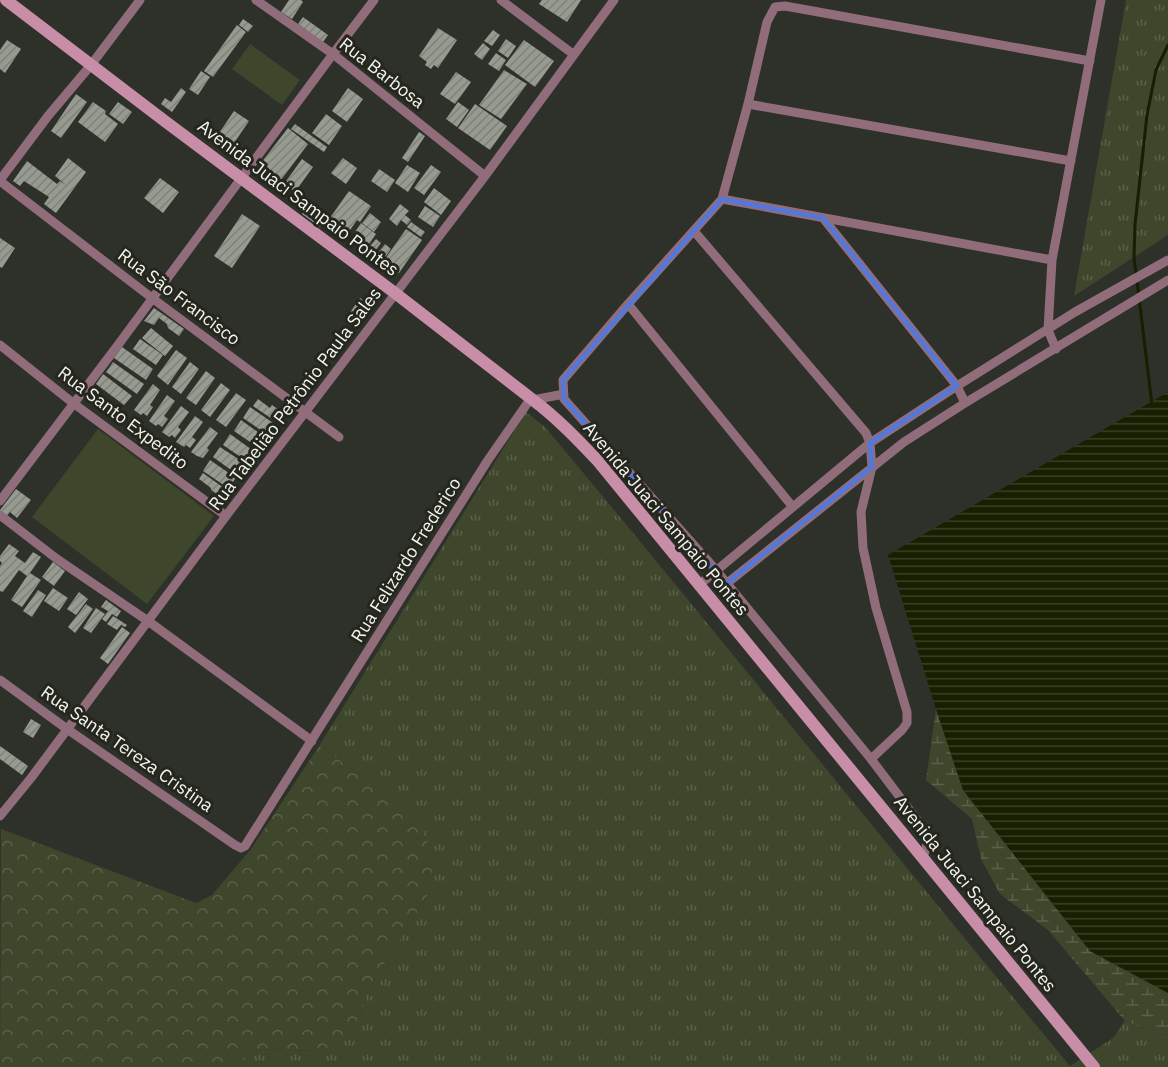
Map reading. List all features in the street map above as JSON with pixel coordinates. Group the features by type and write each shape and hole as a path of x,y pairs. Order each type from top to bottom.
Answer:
{"main road":[{"name":"Avenida Juaci Sampaio Pontes","path":"6,0 395,293 554,416 597,460 1094,1067"}],"street":[{"path":"0,181 48,116 91,66 140,0"},
{"name":"Rua Barbosa","path":"256,0 333,54 484,176"},
{"path":"0,501 374,0"},
{"path":"501,0 573,54"},
{"name":"Rua Tabelião Petrônio Paula Sales","path":"0,816 31,778 484,176 614,0"},
{"path":"1056,349 1048,330 1052,260 1101,0"},
{"path":"923,858 927,844 924,830 871,759 716,570 564,399 563,380 722,199 767,22 775,4 1089,61"},
{"path":"748,104 1071,161"},
{"name":"Rua São Francisco","path":"0,181 339,437"},
{"path":"722,199 1052,260"},
{"path":"823,218 957,386 965,403"},
{"path":"694,231 866,433 870,443 872,467 861,512 863,548 876,608 907,712 907,723 902,730 871,759"},
{"path":"699,585 870,443 1075,312 1168,260"},
{"path":"726,584 904,442 1168,280"},
{"path":"628,304 792,506"},
{"name":"Rua Santo Expedito","path":"0,345 226,516"},
{"path":"532,399 564,394"},
{"name":"Rua Felizardo Frederico","path":"235,845 241,848 248,842 488,460 532,399"},
{"path":"0,515 57,559 148,621 312,741"},
{"name":"Rua Santa Tereza Cristina","path":"0,680 235,845"}],"highlighted area":[{"path":"722,199 823,218 957,386 870,443 872,467 726,584 564,399 563,380"}],"green space":[{"path":"1126,0 1168,0 1168,235 1074,296"},
{"path":"250,44 300,80 282,105 232,69"},
{"path":"526,412 546,428 1070,1066 1113,1038 1125,1021 1160,1035 1168,1034 1168,1067 237,1067 249,1054 260,1049 314,1051 359,1018 369,989 432,888 372,783 319,746"},
{"path":"98,429 214,516 147,604 32,517"},
{"path":"936,709 963,790 1090,951 1168,993 1168,1034 1160,1035 1125,1021 1048,930 1000,894 981,859 972,819 926,780"},
{"path":"319,746 372,783 420,827 433,854 432,888 369,989 359,1018 334,1046 314,1051 260,1049 249,1054 237,1067 0,1067 1,829 196,903 212,895 251,849"}],"shaded area":[{"path":"1168,392 1168,993 1090,951 963,790 888,555"}],"building":[{"path":"289,0 303,2 292,19 281,12"},
{"path":"542,0 581,0 567,22 539,4"},
{"path":"303,17 328,35 323,42 298,24"},
{"path":"243,19 253,26 248,32 239,25"},
{"path":"237,25 246,32 213,77 204,71"},
{"path":"438,28 457,40 438,68 434,65 431,69 425,65 427,62 419,56"},
{"path":"493,30 500,35 492,46 484,41"},
{"path":"506,39 516,46 508,58 498,51"},
{"path":"7,40 21,49 5,73 0,69 0,50"},
{"path":"524,40 554,61 535,87 505,65"},
{"path":"483,43 490,49 482,60 474,54"},
{"path":"496,53 506,60 499,71 488,64"},
{"path":"504,70 527,84 501,119 479,105"},
{"path":"201,71 210,77 198,95 189,89"},
{"path":"456,72 471,82 455,104 440,94"},
{"path":"181,88 186,92 172,112 161,104 165,98 171,102"},
{"path":"348,88 363,99 347,122 332,111"},
{"path":"76,94 87,102 61,138 51,131"},
{"path":"93,102 106,111 105,114 118,124 105,142 78,122"},
{"path":"118,102 132,112 123,124 109,114"},
{"path":"458,102 469,110 457,127 446,119"},
{"path":"475,104 507,126 490,150 458,128"},
{"path":"234,111 249,121 232,146 217,136"},
{"path":"326,114 342,126 329,145 312,133"},
{"path":"295,124 327,147 324,152 291,129"},
{"path":"288,128 308,144 275,188 254,172"},
{"path":"419,132 425,136 408,162 402,158"},
{"path":"68,158 86,172 56,213 44,204 49,197 24,181 20,186 13,181 27,161 57,184 60,181 66,185 55,176"},
{"path":"343,158 357,168 346,184 331,173"},
{"path":"302,159 313,167 295,192 284,184"},
{"path":"407,165 420,173 408,192 395,183"},
{"path":"431,165 441,172 424,195 414,188"},
{"path":"379,169 395,180 387,192 371,181"},
{"path":"160,178 179,192 163,213 144,198"},
{"path":"434,188 451,201 441,215 424,202"},
{"path":"349,191 371,206 346,236 327,222"},
{"path":"310,203 320,211 317,216 324,221 320,227 302,214"},
{"path":"400,204 409,211 405,215 411,220 407,225 401,220 397,226 389,219"},
{"path":"425,206 440,216 433,227 418,217"},
{"path":"370,213 381,222 374,232 362,223"},
{"path":"242,214 260,226 232,268 214,256"},
{"path":"411,222 425,232 421,237 407,227"},
{"path":"361,223 376,234 366,249 358,243 356,246 349,241"},
{"path":"406,229 422,240 399,273 383,262"},
{"path":"0,238 15,248 2,268 0,267"},
{"path":"376,239 381,243 372,255 366,251"},
{"path":"385,244 391,249 381,263 374,258"},
{"path":"360,298 370,306 359,321 349,314"},
{"path":"154,308 184,329 179,336 159,318 154,325 144,321"},
{"path":"151,328 173,346 165,356 142,338"},
{"path":"140,339 163,355 156,365 133,349"},
{"path":"122,347 153,369 146,380 114,358"},
{"path":"176,350 187,358 168,385 157,376"},
{"path":"113,362 144,384 137,394 106,372"},
{"path":"190,362 199,369 181,394 172,387"},
{"path":"206,371 215,378 196,405 186,398"},
{"path":"103,374 132,396 124,405 96,384"},
{"path":"221,383 230,390 210,417 201,410"},
{"path":"153,384 160,390 150,405 153,407 147,416 143,413 141,415 134,410"},
{"path":"92,388 122,410 117,416 88,395"},
{"path":"236,393 246,400 226,427 216,420"},
{"path":"167,395 175,401 164,416 168,419 162,427 158,424 156,426 149,421"},
{"path":"258,399 270,408 272,405 285,414 278,423 253,406"},
{"path":"181,406 189,412 178,427 181,430 175,438 172,435 169,437 162,432"},
{"path":"250,407 276,425 268,435 243,418"},
{"path":"195,416 203,422 192,437 196,440 190,448 186,445 184,447 176,442"},
{"path":"241,420 266,438 259,448 234,431"},
{"path":"210,427 218,433 203,458 197,456 191,452"},
{"path":"230,434 255,452 248,462 223,445"},
{"path":"220,447 246,464 238,475 213,457"},
{"path":"210,460 236,478 228,488 203,471"},
{"path":"203,473 228,491 223,498 199,479"},
{"path":"16,489 31,500 17,518 10,512 6,517 0,510"},
{"path":"9,544 19,551 15,556 25,563 33,552 41,557 30,573 41,580 22,607 11,600 27,576 19,570 3,592 0,591 2,563 0,556"},
{"path":"53,562 65,571 54,586 42,577"},
{"path":"53,588 68,598 59,611 44,601"},
{"path":"38,590 46,595 32,617 23,611"},
{"path":"79,592 88,599 76,615 67,609"},
{"path":"106,600 121,611 117,617 112,614 106,622 102,619 108,611 101,607"},
{"path":"86,604 93,609 75,633 68,627"},
{"path":"96,608 105,614 91,633 83,628"},
{"path":"113,616 127,625 125,627 121,625 117,630 107,624"},
{"path":"122,627 130,633 108,664 100,658"},
{"path":"31,719 41,725 33,738 23,732"},
{"path":"0,746 28,766 22,775 0,759"}],"waterway":[{"path":"1136,274 1135,224 1147,115 1156,70 1168,45"},
{"path":"1137,281 1152,405"}]}
